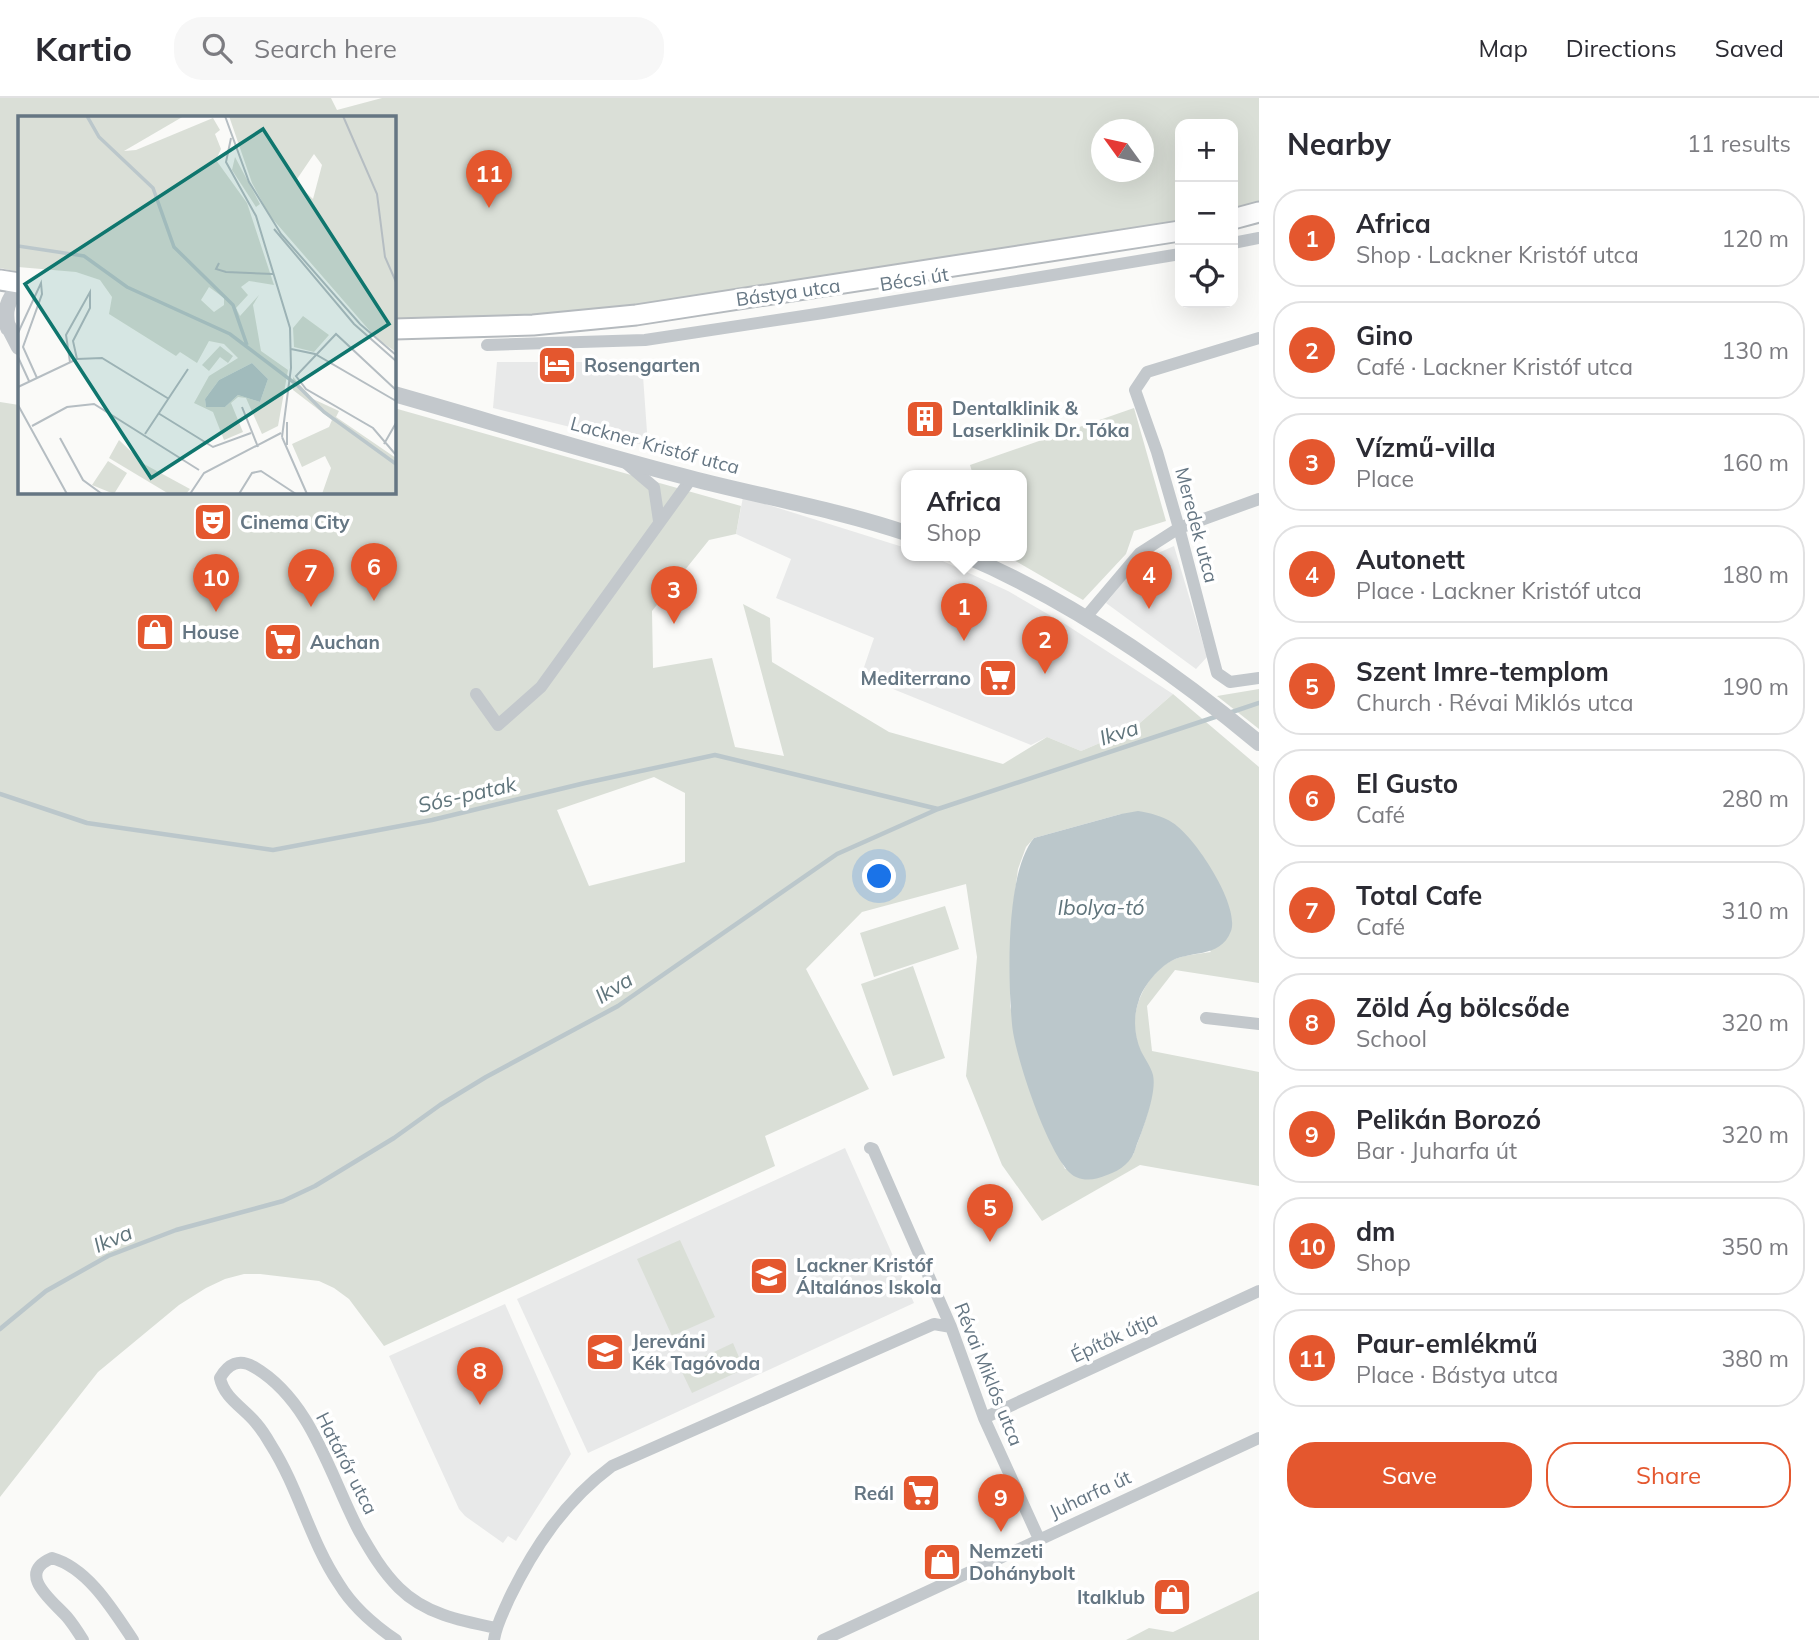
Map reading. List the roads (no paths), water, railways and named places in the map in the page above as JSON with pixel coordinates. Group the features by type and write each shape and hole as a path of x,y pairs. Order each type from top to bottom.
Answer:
{"main road":[{"path":"1238,218 1259,212"},
{"name":"Bástya utca","path":"396,329 533,325 636,315 1175,232"},
{"path":"0,280 18,286"}],"street":[{"path":"1238,242 1259,238"},
{"name":"Bécsi út","path":"486,345 645,340 1175,255"},
{"path":"8,328 6,309 18,287"},
{"path":"0,309 18,345"},
{"name":"Meredek utca","path":"1259,338 1147,372 1135,390 1179,528 1217,673 1230,682 1259,678"},
{"name":"Lackner Kristóf utca","path":"396,395 691,478 836,512 901,532"},
{"path":"618,458 654,487 659,521"},
{"path":"475,694 498,725 541,687 691,478"},
{"path":"1085,618 1140,553 1179,528 1259,499"},
{"path":"976,561 1085,618 1174,676 1254,739"},
{"path":"1206,1018 1259,1024"},
{"name":"Révai Miklós utca","path":"870,1148 873,1149 951,1327 984,1418 1039,1539"},
{"name":"Építők útja","path":"984,1418 1259,1291"},
{"path":"495,1634 521,1575 540,1543 580,1491 612,1466 934,1324 951,1327"},
{"name":"Határőr utca","path":"396,1640 364,1614 339,1585 272,1446 256,1422 222,1389 220,1378 226,1368 246,1362 265,1373 303,1417 378,1564 400,1590 425,1607 495,1634"},
{"name":"Juharfa út","path":"823,1640 1259,1438"},
{"path":"83,1640 67,1618 39,1589 38,1570 43,1562 52,1558 63,1561 99,1592 132,1640"}],"water":[{"name":"Ibolya-tó","path":"1138,811 1169,821 1193,842 1214,872 1229,905 1231,931 1226,940 1212,950 1168,963 1155,974 1141,995 1135,1026 1141,1051 1151,1069 1154,1083 1146,1121 1132,1157 1125,1165 1103,1176 1084,1179 1076,1177 1066,1168 1056,1153 1035,1107 1019,1059 1012,1024 1010,981 1013,900 1025,854 1034,838"}],"waterway":[{"name":"Ikva","path":"1229,713 1259,703"},
{"name":"Ikva","path":"0,1329 46,1291 108,1256 176,1230 283,1201 315,1186 486,1077 618,1006 837,854 938,809 1218,716"},
{"name":"Sós-patak","path":"0,794 87,823 273,850 432,820 715,755 938,809"}],"place":[{"name":"Paur-emlékmű","path":"489,208"},
{"name":"Rosengarten","path":"557,365"},
{"name":"Dentalklinik & Laserklinik Dr. Tóka","path":"925,419"},
{"name":"Cinema City","path":"213,522"},
{"name":"El Gusto","path":"374,601"},
{"name":"Total Cafe","path":"311,607"},
{"name":"Autonett","path":"1149,609"},
{"name":"dm","path":"216,612"},
{"name":"Vízmű-villa","path":"674,624"},
{"name":"House","path":"155,632"},
{"name":"Africa","path":"964,641"},
{"name":"Auchan","path":"283,642"},
{"name":"Gino","path":"1045,674"},
{"name":"Mediterrano","path":"998,678"},
{"name":"Szent Imre-templom","path":"990,1242"},
{"name":"Lackner Kristóf Általános Iskola","path":"769,1276"},
{"name":"Jereváni Kék Tagóvoda","path":"605,1352"},
{"name":"Zöld Ág bölcsőde","path":"480,1405"},
{"name":"Reál","path":"921,1493"},
{"name":"Pelikán Borozó","path":"1001,1532"},
{"name":"Nemzeti Dohánybolt","path":"942,1562"},
{"name":"Italklub","path":"1172,1597"}]}
